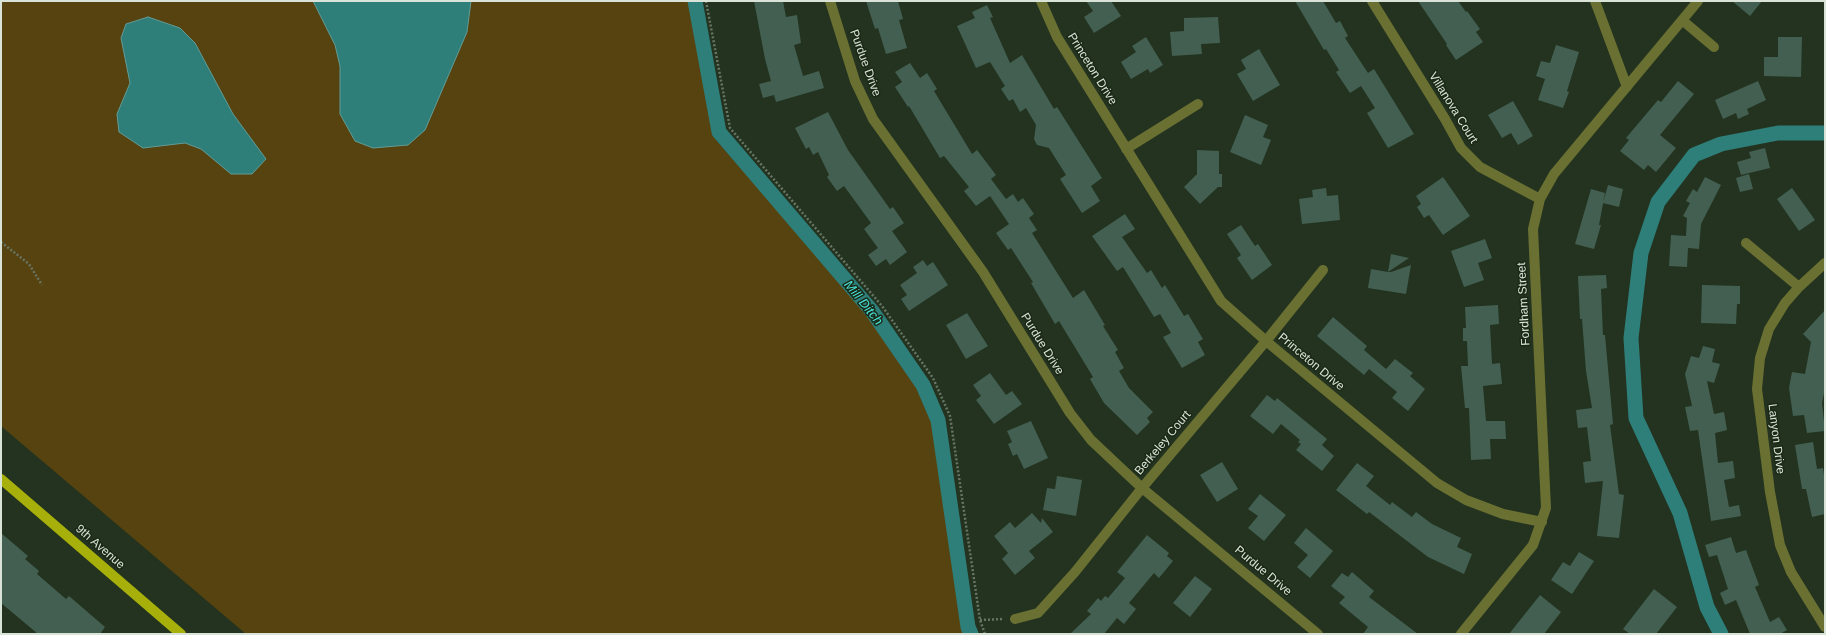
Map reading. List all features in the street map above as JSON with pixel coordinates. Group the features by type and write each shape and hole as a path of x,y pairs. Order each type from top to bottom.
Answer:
{"main road":[{"name":"9th Avenue","path":"1,479 181,634"}],"street":[{"name":"Purdue Drive","path":"830,1 855,81 874,120 983,272 1070,412 1091,440 1142,488 1318,634"},
{"name":"Princeton Drive","path":"1040,1 1057,38 1221,301 1266,341 1437,483 1466,500 1503,514 1542,522"},
{"name":"Villanova Court","path":"1372,1 1445,119 1461,148 1480,167 1540,200"},
{"path":"1595,1 1627,87"},
{"name":"Fordham Street","path":"1461,634 1533,545 1546,508 1533,229 1540,200 1554,174 1698,1"},
{"path":"1682,20 1714,47"},
{"path":"1126,149 1198,104"},
{"path":"1746,243 1799,287"},
{"name":"Lanyon Drive","path":"1825,263 1799,287 1785,303 1769,329 1760,358 1757,389 1770,492 1780,545 1791,572 1825,627"},
{"name":"Berkeley Court","path":"1015,619 1038,613 1074,572 1142,488 1266,341 1322,270"}],"path":[{"path":"706,1 730,128 882,306 933,378 950,416 980,620 985,634"},
{"path":"1,242 29,264 42,285"},
{"path":"980,620 1015,619"}],"shaded area":[{"path":"1,1 691,1 716,140 872,316 919,387 932,416 964,634 246,634 1,426"}],"water":[{"path":"313,1 471,1 467,32 425,130 408,145 373,148 355,141 340,114 340,66 335,45"},
{"path":"148,17 180,28 195,43 233,114 266,159 252,174 231,174 201,149 185,143 143,148 119,132 117,114 130,83 121,38 126,24"}],"building":[{"path":"754,1 783,1 786,17 797,15 801,43 794,45 803,76 819,71 824,88 776,102 774,95 763,98 759,84 771,81 765,59"},
{"path":"866,1 898,1 903,19 899,20 907,48 886,54 878,28 875,29"},
{"path":"1086,1 1111,1 1121,16 1094,33 1084,17 1093,11"},
{"path":"1295,1 1323,1 1336,23 1340,21 1348,36 1345,38 1368,73 1374,69 1414,134 1388,148 1367,113 1375,108 1361,86 1350,93 1336,72 1339,70 1326,49 1324,50"},
{"path":"1418,1 1458,1 1480,29 1476,32 1483,42 1456,60"},
{"path":"1732,1 1762,1 1750,16"},
{"path":"987,5 993,17 990,18 1010,63 1022,55 1054,109 1057,107 1102,178 1091,186 1100,201 1082,213 1060,179 1066,175 1049,148 1037,145 1034,139 1036,125 1026,108 1020,112 1013,99 1009,101 1001,89 1005,86 990,62 976,68 957,26 975,18 972,12"},
{"path":"1218,17 1220,43 1201,44 1202,54 1172,56 1170,32 1184,31 1184,18"},
{"path":"1146,37 1163,65 1150,73 1148,69 1131,79 1121,62 1136,52 1132,46"},
{"path":"1778,37 1802,37 1801,77 1764,76 1764,57 1778,57"},
{"path":"1556,45 1579,52 1567,91 1569,92 1563,108 1538,100 1545,79 1536,76 1541,61 1550,63"},
{"path":"1259,49 1280,85 1253,101 1237,74 1246,69 1241,60"},
{"path":"910,63 920,78 927,73 937,89 934,91 972,154 977,150 996,175 991,179 1006,199 1013,194 1018,202 1023,198 1034,214 1029,218 1037,230 1032,233 1073,298 1084,290 1105,325 1103,326 1118,350 1115,352 1124,368 1119,371 1129,388 1153,412 1147,418 1150,422 1137,435 1104,403 1090,379 1093,377 1059,321 1055,324 1031,283 1033,282 1011,248 1008,250 996,233 1009,224 990,196 976,206 964,191 969,187 944,156 940,158 909,106 908,107 895,87 902,82 895,72"},
{"path":"1678,81 1694,94 1660,135 1676,148 1656,172 1648,165 1644,170 1620,151 1629,140 1626,138 1658,100 1661,102"},
{"path":"1758,81 1766,100 1747,109 1749,114 1738,119 1736,113 1723,119 1715,100"},
{"path":"1513,101 1533,136 1518,145 1511,133 1502,138 1488,115"},
{"path":"828,112 848,150 890,209 893,207 904,223 892,231 907,252 890,265 886,259 876,266 868,255 878,248 864,229 871,223 844,186 837,191 827,177 829,175 818,152 813,155 809,147 806,149 795,128"},
{"path":"1245,115 1268,125 1263,137 1271,140 1261,165 1230,152"},
{"path":"1765,148 1770,168 1741,175 1737,162 1751,158 1749,152"},
{"path":"1197,150 1219,151 1219,174 1222,174 1222,187 1218,187 1200,204 1184,187 1197,174"},
{"path":"1749,174 1753,189 1740,192 1736,178"},
{"path":"1443,177 1470,216 1443,235 1429,215 1424,218 1417,207 1421,204 1416,196"},
{"path":"1705,177 1721,185 1701,224 1699,249 1688,248 1687,267 1669,266 1671,235 1686,236 1687,218 1683,216 1690,203 1686,201 1693,189 1697,192"},
{"path":"1608,185 1623,189 1619,207 1603,203"},
{"path":"1326,188 1327,196 1338,195 1340,220 1302,224 1299,199 1313,197 1312,190"},
{"path":"1792,188 1815,220 1799,231 1777,199"},
{"path":"1591,189 1605,193 1599,225 1601,225 1594,249 1575,244"},
{"path":"1125,214 1135,229 1122,237 1147,273 1151,270 1162,288 1165,285 1184,316 1188,314 1203,339 1198,342 1205,355 1182,368 1163,337 1171,333 1160,314 1154,317 1123,267 1117,271 1092,236"},
{"path":"1241,225 1255,246 1258,244 1272,265 1252,280 1237,258 1241,255 1227,234"},
{"path":"1485,239 1492,258 1478,263 1484,280 1464,287 1451,251"},
{"path":"1391,254 1409,258 1388,272"},
{"path":"923,260 927,266 933,262 948,285 909,311 901,299 907,295 900,285 917,273 913,267"},
{"path":"1411,265 1406,294 1368,288 1371,269 1388,272"},
{"path":"1606,275 1607,288 1601,289 1603,335 1605,335 1613,424 1610,425 1619,494 1624,495 1619,538 1597,536 1603,481 1585,483 1583,462 1591,461 1587,427 1578,428 1576,410 1592,408 1586,371 1582,319 1580,319 1578,276"},
{"path":"1702,285 1740,286 1740,304 1737,304 1736,324 1701,323"},
{"path":"1498,305 1499,324 1490,325 1492,364 1500,363 1502,384 1483,386 1486,421 1505,421 1506,439 1490,439 1491,459 1471,460 1469,408 1465,408 1461,366 1468,366 1467,341 1463,341 1463,328 1466,328 1465,307"},
{"path":"1825,310 1825,388 1822,403 1825,431 1807,433 1804,415 1793,416 1789,388 1792,372 1805,374 1811,342 1803,334"},
{"path":"967,313 988,346 966,359 946,325"},
{"path":"1333,317 1367,346 1364,350 1386,369 1395,359 1413,373 1410,376 1425,389 1408,411 1392,398 1397,392 1369,369 1364,375 1317,336"},
{"path":"1703,346 1715,349 1712,362 1720,364 1714,383 1707,381 1714,414 1724,412 1727,430 1715,433 1718,463 1733,461 1735,478 1724,480 1729,507 1739,505 1741,516 1711,521 1698,430 1690,431 1685,407 1692,406 1685,374 1691,356 1699,358"},
{"path":"990,373 1006,395 1012,391 1022,404 994,424 976,400 981,396 973,385"},
{"path":"1267,395 1275,401 1277,398 1327,439 1322,445 1334,456 1322,471 1296,450 1301,444 1298,442 1300,440 1281,424 1273,434 1250,416"},
{"path":"1031,421 1048,458 1024,469 1017,454 1013,456 1008,444 1012,442 1007,431"},
{"path":"1813,442 1817,469 1823,468 1825,482 1825,514 1812,517 1806,489 1802,489 1795,445"},
{"path":"1222,462 1238,489 1217,502 1200,475"},
{"path":"1357,463 1374,476 1366,486 1390,505 1392,502 1412,517 1416,512 1432,524 1461,538 1457,547 1472,554 1464,574 1428,557 1369,512 1367,514 1336,490"},
{"path":"1057,476 1082,480 1076,516 1043,510 1047,488 1055,489"},
{"path":"1260,494 1286,515 1264,541 1248,528 1258,516 1248,509"},
{"path":"1032,513 1041,523 1042,518 1053,532 1029,551 1035,558 1015,575 1002,559 1008,553 994,536 1010,522 1015,528"},
{"path":"1306,528 1333,551 1310,578 1297,567 1308,555 1294,543"},
{"path":"1,533 28,556 25,559 39,571 37,574 66,599 69,596 105,627 100,634 38,634 1,603"},
{"path":"1147,535 1169,553 1167,556 1173,561 1159,578 1154,573 1129,603 1136,609 1124,624 1117,618 1104,634 1070,634 1091,614 1087,611 1098,598 1101,601 1105,596 1108,598 1125,578 1117,572"},
{"path":"1731,537 1736,553 1746,550 1759,585 1755,587 1770,622 1779,617 1787,630 1780,634 1750,634 1736,600 1725,605 1720,593 1728,589 1717,555 1709,557 1705,545"},
{"path":"1579,552 1594,561 1572,594 1551,580 1563,562 1570,566"},
{"path":"1352,572 1374,591 1369,597 1418,634 1363,634 1368,627 1339,603 1345,597 1331,586 1342,573 1348,577"},
{"path":"1195,576 1212,589 1190,617 1173,603"},
{"path":"1654,589 1677,607 1656,634 1630,634 1623,629"},
{"path":"1540,595 1561,612 1544,634 1509,634"}],"waterway":[{"name":"Mill Ditch","path":"695,1 719,132 872,311 923,385 938,420 968,627 971,634"},
{"path":"1721,634 1707,607 1680,513 1636,418 1631,338 1641,253 1658,202 1694,155 1721,144 1778,133 1825,133"}]}
